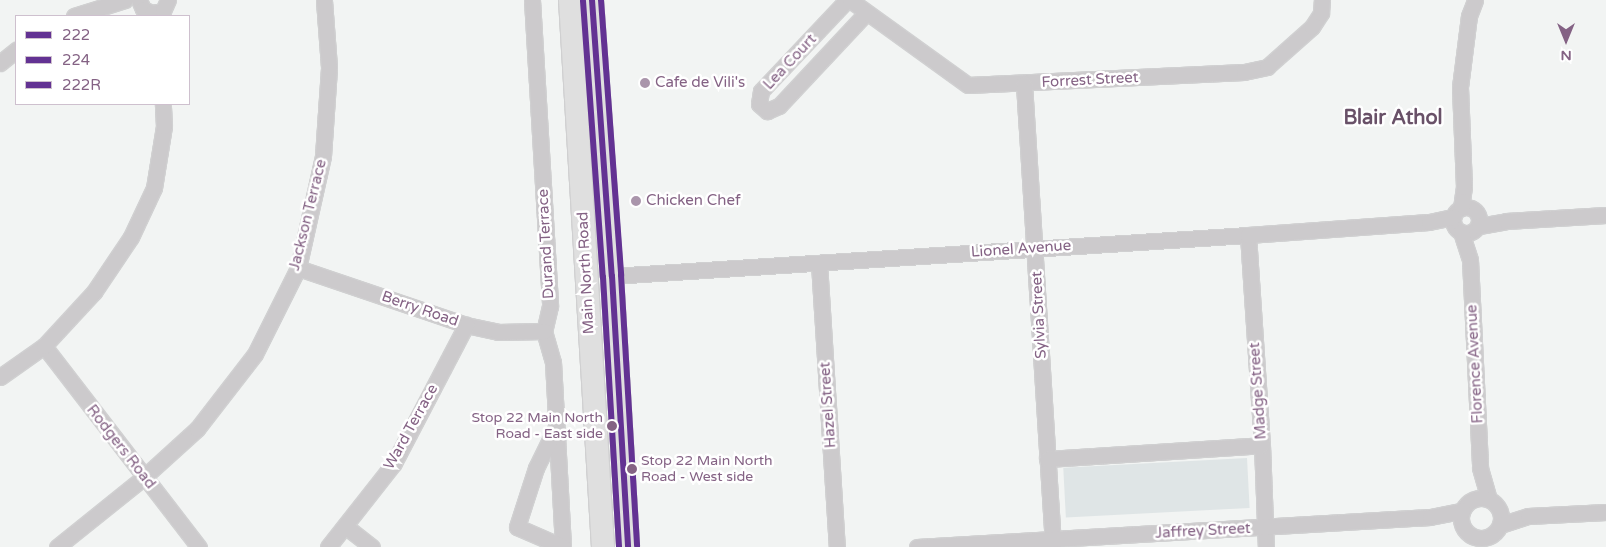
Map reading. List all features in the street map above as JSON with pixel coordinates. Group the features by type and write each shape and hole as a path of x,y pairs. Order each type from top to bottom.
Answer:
{"highway":[{"name":"Main North Road","path":"570,0 603,547"},
{"name":"Main North Road","path":"592,0 612,276 628,547"}],"street":[{"name":"Jackson Terrace","path":"57,547 144,477 197,430 256,354 298,268 323,156 329,67 324,0"},
{"name":"Durand Terrace","path":"532,0 550,306 544,331 553,362 563,547"},
{"name":"Lea Court","path":"849,0 761,91 759,104 767,111 779,106 866,13"},
{"name":"Forrest Street","path":"849,0 968,85 1024,84 1244,72 1267,67 1312,26 1321,13 1322,0"},
{"name":"Florence Avenue","path":"1473,499 1480,468 1460,87 1469,16 1475,0"},
{"path":"82,15 151,6"},
{"path":"0,62 15,51"},
{"name":"Sylvia Street","path":"1024,84 1036,248 1053,543"},
{"path":"0,377 44,346 94,292 131,237 154,188 164,126 163,105"},
{"name":"Lionel Avenue","path":"612,276 1429,222 1506,221 1606,215"},
{"name":"Madge Street","path":"1248,235 1262,445 1266,547"},
{"name":"Hazel Street","path":"819,263 837,547"},
{"name":"Berry Road","path":"298,268 466,324 498,332 544,331"},
{"name":"Ward Terrace","path":"328,547 394,463 466,324"},
{"name":"Rodgers Road","path":"44,346 200,547"},
{"path":"556,426 536,468 517,527 563,547"},
{"path":"1048,459 1262,445"},
{"name":"Florence Avenue","path":"1480,468 1494,504"},
{"path":"1528,516 1494,535 1483,538 1471,537 1461,520 1462,511 1473,499 1528,516 1606,512"},
{"path":"1494,504 1494,535"},
{"name":"Jaffrey Street","path":"917,547 1053,543 1430,517 1462,511"},
{"name":"Jaffrey Street","path":"1430,517 1471,537"},
{"path":"345,526 372,547"}],"shaded area":[{"path":"1247,458 1250,508 1066,518 1063,468"}],"transit line":[{"name":"222","path":"592,0 612,276 628,547"},
{"name":"222R","path":"601,0 621,275 637,546"},
{"name":"224","path":"583,1 603,277 619,547"}],"place":[{"name":"Cafe de Vili's","path":"645,83"},
{"name":"Chicken Chef","path":"636,201"},
{"name":"Stop 22 Main North Road - East side","path":"612,426"},
{"name":"Stop 22 Main North Road - West side","path":"632,469"}],"district":[{"name":"Blair Athol","path":"1393,118"}]}
